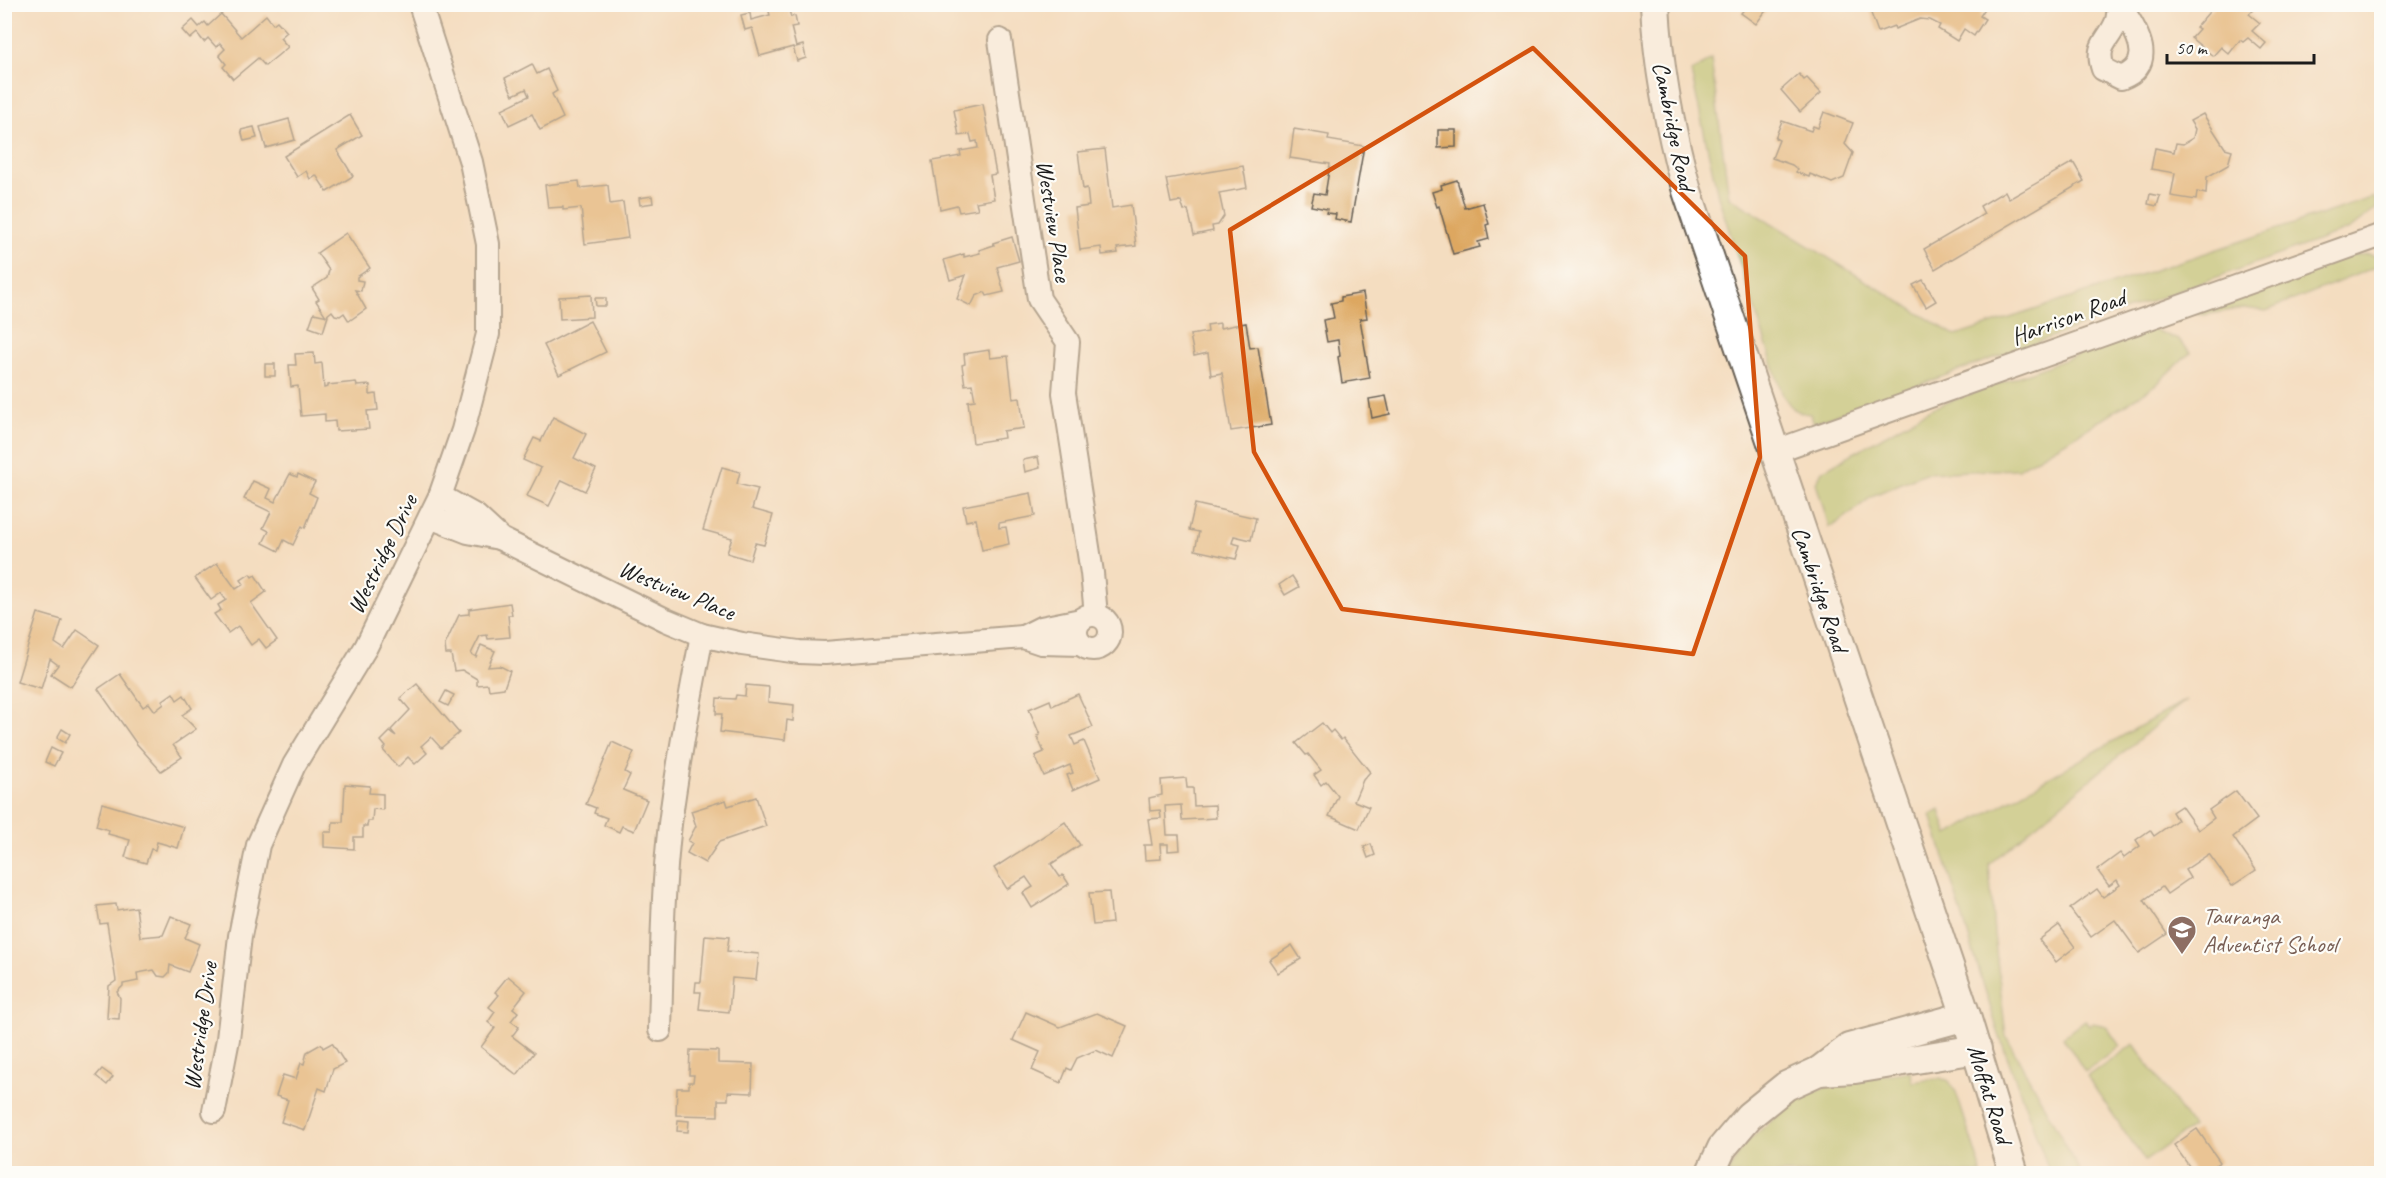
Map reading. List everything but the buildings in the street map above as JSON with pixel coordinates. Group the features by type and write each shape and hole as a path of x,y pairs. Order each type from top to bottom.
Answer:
{"main road":[{"name":"Cambridge Road","path":"1655,4 1660,69 1672,137 1687,192 1773,452 1966,1016"},
{"name":"Moffat Road","path":"1966,1016 2014,1173"},
{"path":"1710,1173 1722,1148 1749,1116 1786,1086 1819,1071 1849,1048 1966,1016"},
{"path":"1819,1071 1855,1069 1977,1049"}],"street":[{"name":"Westridge Drive","path":"214,1111 228,1039 240,936 258,845 294,765 366,647 440,496 463,430 488,334 488,244 471,162 420,4"},
{"name":"Westview Place","path":"440,496 476,516 501,538 633,605 702,635 742,644 799,652 825,653 1023,637 1041,628 1088,617 1092,573 1064,393 1068,342 1039,299 1000,40"},
{"name":"Harrison Road","path":"1773,452 2382,235"},
{"name":"Westview Place","path":"430,517 468,532 501,538"},
{"path":"1088,617 1106,620 1110,627 1108,642 1095,649 1081,644 1076,634 1077,626 1088,617"},
{"path":"660,1030 663,916 670,826 681,743 702,635"},
{"name":"Westview Place","path":"1023,637 1041,643 1081,644"}],"highlighted area":[{"path":"1533,48 1745,256 1760,457 1693,654 1342,609 1254,452 1230,230"}],"green space":[{"path":"1711,59 1729,197 1956,336 2374,197 2377,208 2350,229 1814,423 1810,414 1793,408 1782,393 1718,196 1691,72"},
{"path":"2369,254 2381,258 2381,267 2373,268 2266,311 2244,308 2204,315 2193,312 2345,256"},
{"path":"2151,328 2178,340 2191,352 2156,385 2080,433 2018,469 1925,473 1874,495 1829,527 1816,483 1822,471 1932,408"},
{"path":"2186,700 1989,864 1994,934 2006,1036 2081,1173 2050,1173 1998,1032 1931,815 1940,810 1948,835"},
{"path":"2085,1020 2089,1025 2093,1023 2106,1026 2120,1046 2085,1072 2063,1037"},
{"path":"2134,1044 2192,1127 2145,1161 2087,1077"},
{"path":"1911,1071 1912,1082 1941,1078 1949,1082 1956,1092 1982,1173 1728,1174 1743,1145 1800,1097 1842,1081"}],"place":[{"name":"Tauranga Adventist School","path":"2182,956"}]}
